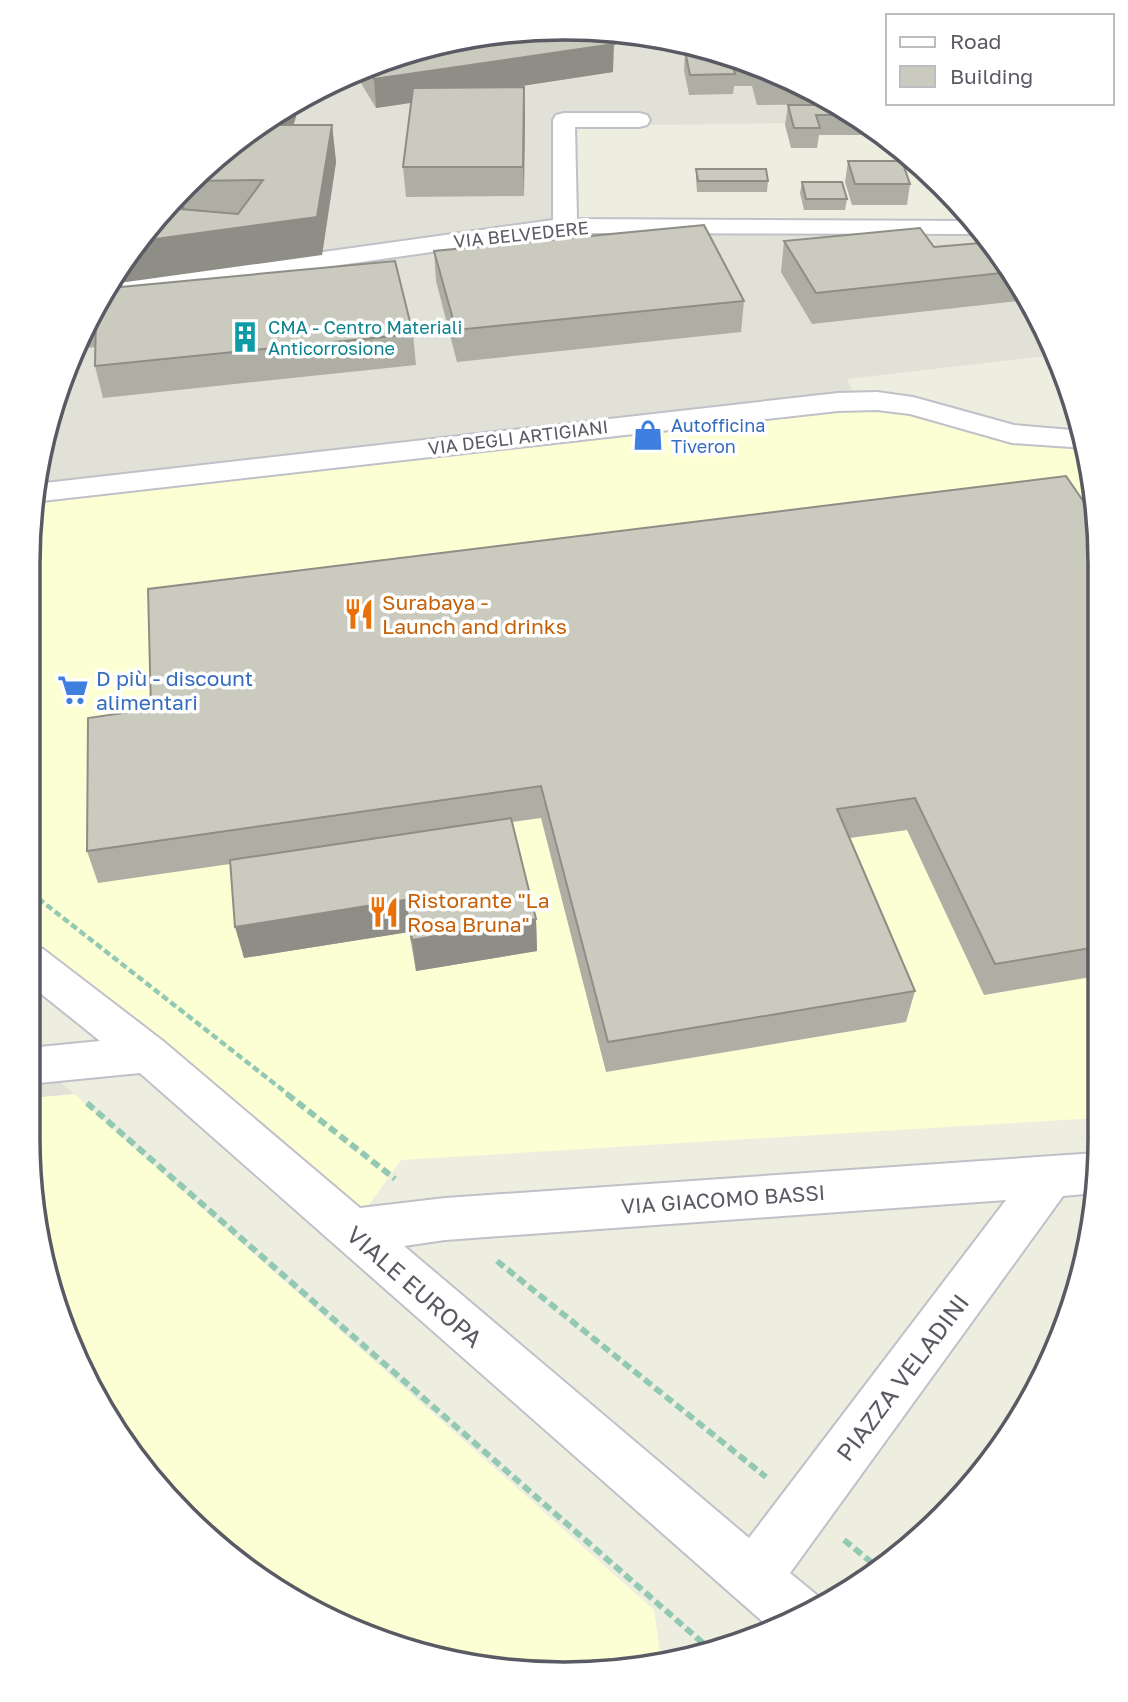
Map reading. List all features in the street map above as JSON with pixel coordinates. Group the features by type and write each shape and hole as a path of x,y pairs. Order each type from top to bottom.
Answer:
{"street":[{"path":"565,226 564,120 639,120"},
{"name":"VIA BELVEDERE","path":"119,288 565,226 966,228"},
{"name":"VIA DEGLI ARTIGIANI","path":"46,491 838,402 877,401 913,406 1012,434 1073,439"},
{"name":"VIALE EUROPA","path":"40,970 148,1054 791,1610"},
{"path":"40,1065 148,1054"},
{"name":"VIA GIACOMO BASSI","path":"351,1231 445,1219 1073,1174"},
{"name":"PIAZZA VELADINI","path":"753,1578 1073,1174"}],"path":[{"path":"40,1068 703,1643"}],"shaded area":[{"path":"537,41 598,41 632,45 700,58 796,94 845,122 577,126 579,224 964,226 1018,302 1045,356 847,379 856,399 789,404 46,488 58,428 94,332 129,273 170,219 245,148 302,110 364,80 428,58 458,51"},
{"path":"856,399 1011,430 1072,435 1083,496 1088,564 1088,1118 401,1160 355,1224 40,960 40,564 46,488 789,404"},
{"path":"40,1066 74,1094 40,1097"},
{"path":"74,1094 654,1610 660,1653 598,1661 530,1661 462,1652 428,1644 364,1622 302,1592 245,1554 219,1532 148,1457 110,1400 80,1338 58,1274 50,1240 41,1172 40,1097"}],"building":[{"path":"564,40 614,44 374,79 373,77 428,58 496,45"},
{"path":"686,55 734,69 735,74 690,75"},
{"path":"524,87 523,167 403,167 413,88"},
{"path":"788,105 817,105 834,115 816,115 820,128 794,128"},
{"path":"279,125 332,125 317,217 153,239 180,209 238,214 263,180 208,181 245,148"},
{"path":"848,161 898,161 904,165 910,184 855,184"},
{"path":"696,169 766,169 768,181 698,181"},
{"path":"802,182 842,182 847,199 806,199"},
{"path":"704,225 744,301 456,330 434,251"},
{"path":"920,228 934,247 978,243 999,273 816,293 784,241"},
{"path":"395,261 413,334 95,366 96,329 120,287"},
{"path":"1066,476 1084,502 1087,530 1088,948 995,964 915,798 837,809 915,991 608,1042 541,786 87,851 88,718 151,709 148,589"},
{"path":"511,818 536,919 412,940 405,900 235,927 230,860"}],"place":[{"name":"CMA - Centro Materiali Anticorrosione","path":"245,337"},
{"name":"Autofficina Tiveron","path":"648,435"},
{"name":"Surabaya - Launch and drinks","path":"359,614"},
{"name":"D più - discount alimentari","path":"73,690"},
{"name":"Ristorante \"La Rosa Bruna\"","path":"384,912"}]}
